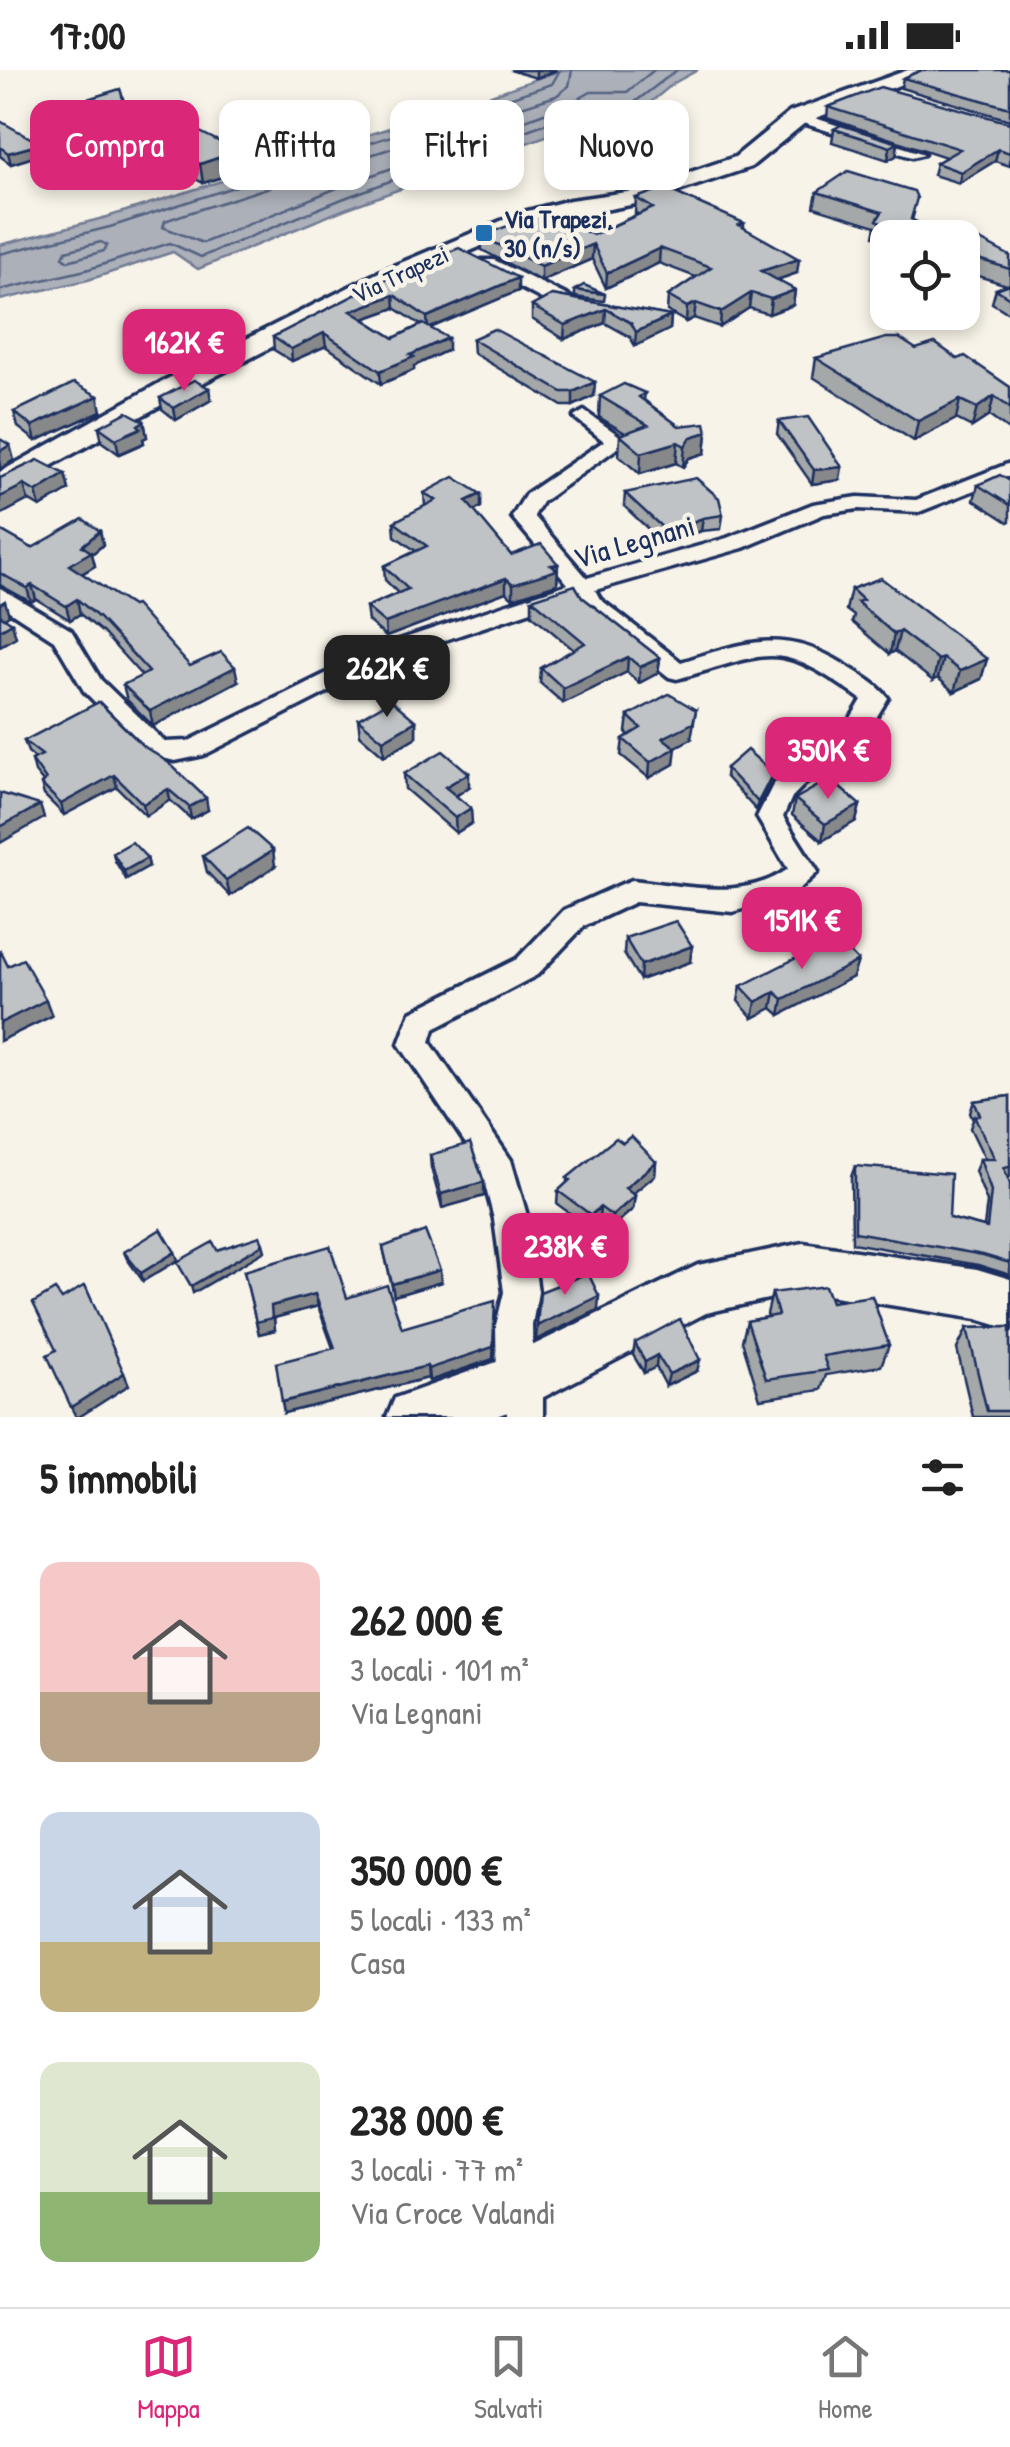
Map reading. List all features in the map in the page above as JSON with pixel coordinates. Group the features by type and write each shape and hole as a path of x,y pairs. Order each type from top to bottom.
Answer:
{"street":[{"name":"Via Trapezi","path":"0,485 175,386 388,277 528,218 668,189 744,162 798,117 928,70"},
{"path":"876,89 909,99"},
{"path":"798,117 917,154"},
{"path":"457,248 566,305 598,308"},
{"path":"522,1393 514,1325 521,1292 511,1218 496,1160 414,1044 422,1021 527,967 574,918 632,891 733,902 785,886 804,872 770,817 782,792 816,757 852,735 876,698 794,646 768,644 677,671 619,628 578,588 575,577 523,518 534,498 617,441 584,417"},
{"name":"Via Legnani","path":"0,595 62,635 92,685 156,748 167,753 195,749 392,650 578,588 734,544 820,508 858,503 918,506 1009,471"},
{"path":"414,1417 522,1393 698,1290 803,1267 977,1294 1010,1304"}],"water":[{"path":"561,70 698,70 653,100 544,100 544,137 524,144 524,100 477,100"},
{"path":"390,128 390,190 397,190 198,269 173,252 88,280 0,300 0,245 219,182 219,190 370,190 370,134"}],"building":[{"path":"922,70 1010,70 1010,108 903,78"},
{"path":"880,87 1010,123 1010,153 998,149 961,172 936,163 960,149 828,107"},
{"path":"120,89 123,100 84,100"},
{"path":"0,121 30,138 30,147 8,153 0,147"},
{"path":"841,125 898,143 890,147 834,129"},
{"path":"199,132 219,142 219,158 200,164"},
{"path":"848,171 914,191 917,198 913,220 877,220 882,212 817,192"},
{"path":"669,190 744,223 739,225 799,259 761,271 795,290 771,299 751,293 721,312 696,303 687,307 668,296 711,267 660,248 607,273 593,244 541,266 481,236 537,215 551,221 556,218 593,235 653,208 636,198"},
{"path":"980,240 1010,256 1010,269 980,260"},
{"path":"459,248 518,278 427,317 394,295 351,311 394,338 423,324 448,338 410,355 414,357 380,371 324,333 291,349 273,337 398,273"},
{"path":"1010,284 1010,298 996,289"},
{"path":"584,285 605,294 575,290"},
{"path":"552,295 671,316 636,332 631,323 606,309 565,325 532,306"},
{"path":"494,329 595,382 573,392 562,392 472,339"},
{"path":"886,338 899,338 916,349 935,343 958,359 965,356 1010,387 1010,408 994,396 977,408 960,400 918,421 816,358"},
{"path":"194,380 209,388 174,408 160,398"},
{"path":"74,383 98,396 32,426 14,412"},
{"path":"624,384 645,393 639,397 679,426 705,423 707,432 691,437 685,446 678,442 641,453 620,435 648,425 600,396"},
{"path":"127,412 144,421 138,425 141,428 116,439 99,427"},
{"path":"808,417 842,467 814,470 779,421"},
{"path":"38,460 65,474 36,492 24,485 0,497 0,478"},
{"path":"1000,475 1010,481 1010,505 978,485"},
{"path":"454,477 481,494 466,501 511,555 541,544 558,564 551,565 557,570 513,584 506,578 385,623 366,607 408,589 384,566 427,546 394,522 436,500 424,493"},
{"path":"696,478 719,498 723,515 666,531 625,493"},
{"path":"83,519 100,531 82,546 91,552 69,565 135,605 190,666 221,652 235,667 150,711 123,685 149,672 99,618 77,599 66,606 32,585 27,588 0,573 0,530 32,548"},
{"path":"881,578 987,659 960,671 943,658 938,660 900,631 894,634 857,602 863,600 851,589"},
{"path":"575,585 582,597 660,658 640,667 628,657 563,688 541,668 585,643 532,599"},
{"path":"0,615 12,623 0,630"},
{"path":"669,694 696,710 693,723 663,738 676,748 650,762 623,739 641,728 628,716"},
{"path":"391,700 416,721 383,740 358,719"},
{"path":"99,702 142,745 169,763 206,798 189,807 168,789 143,804 114,775 61,804 41,784 46,780 32,760 42,755 24,741"},
{"path":"747,750 773,773 758,802 726,768"},
{"path":"443,751 469,773 445,787 471,808 455,818 404,774"},
{"path":"830,779 860,805 825,824 795,799"},
{"path":"0,793 40,805 0,827"},
{"path":"248,828 273,850 226,880 203,856"},
{"path":"132,842 147,858 124,871 113,853"},
{"path":"676,921 692,946 641,965 625,938"},
{"path":"836,938 858,961 783,999 775,992 756,1002 741,986"},
{"path":"0,950 8,966 23,959 46,1000 0,1023"},
{"path":"1010,1096 1010,1167 1004,1168 1010,1184 1010,1263 855,1232 855,1166 951,1174 949,1218 987,1228 991,1191 980,1159 995,1159 974,1116 980,1115 974,1101"},
{"path":"631,1136 656,1162 625,1188 635,1196 612,1216 600,1207 591,1215 558,1191 570,1180 567,1178 616,1138 623,1143"},
{"path":"470,1143 484,1182 441,1194 430,1155"},
{"path":"161,1229 175,1252 141,1273 124,1252"},
{"path":"425,1231 440,1270 392,1284 383,1247"},
{"path":"260,1236 263,1244 191,1286 177,1262 213,1242 217,1250"},
{"path":"330,1246 347,1298 387,1285 402,1328 495,1301 493,1347 428,1369 427,1366 282,1402 276,1363 335,1348 315,1294 271,1306 272,1318 256,1322 244,1271"},
{"path":"588,1273 599,1296 537,1326 540,1292"},
{"path":"85,1285 124,1373 71,1407 47,1355 56,1350 33,1303 55,1290 62,1299"},
{"path":"825,1286 831,1302 872,1296 889,1345 823,1356 828,1370 766,1379 747,1321 778,1315 772,1293"},
{"path":"680,1319 700,1360 669,1374 657,1355 645,1362 635,1343"},
{"path":"1010,1327 1010,1411 987,1411 967,1328"}],"place":[{"name":"Via Trapezi, 30 (n/s)","path":"484,233"}]}
